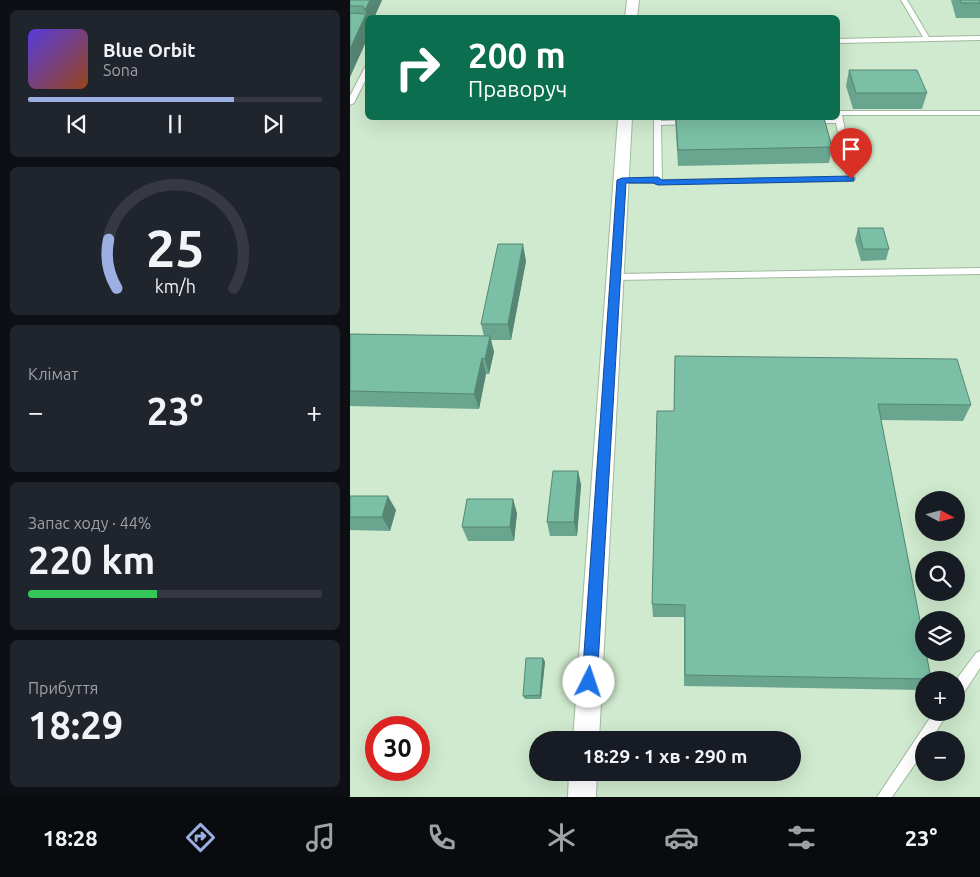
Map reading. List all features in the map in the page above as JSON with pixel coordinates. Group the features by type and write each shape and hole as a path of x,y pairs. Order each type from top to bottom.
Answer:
{"street":[{"path":"631,15 633,0"},
{"path":"587,731 625,120"},
{"path":"582,797 583,781"}],"lane":[{"path":"904,0 926,38"},
{"path":"840,41 980,38"},
{"path":"350,103 365,73"},
{"path":"840,116 980,113"},
{"path":"658,180 656,120 695,122"},
{"path":"800,121 808,120"},
{"path":"622,180 658,180 658,182 851,179 839,120"},
{"path":"616,277 980,271"},
{"path":"965,679 980,657"},
{"path":"884,797 936,721"}],"building":[{"path":"350,0 370,0 365,10 363,6 350,6"},
{"path":"960,0 980,0 980,3 961,3"},
{"path":"350,13 366,14 365,15 350,49"},
{"path":"849,70 917,70 927,93 856,93"},
{"path":"676,120 825,120 832,147 678,150"},
{"path":"858,228 883,228 889,249 863,249"},
{"path":"498,244 523,244 508,324 481,324"},
{"path":"350,334 490,336 485,359 482,358 474,394 350,391"},
{"path":"675,356 957,359 971,405 878,404 918,611 915,611 915,661 928,661 930,671 915,671 915,679 685,675 685,605 652,604 657,411 674,411"},
{"path":"553,471 578,471 574,522 547,522"},
{"path":"350,496 388,496 382,517 350,517"},
{"path":"467,499 513,499 510,527 462,527"},
{"path":"526,658 543,658 540,695 523,696"}],"route":[{"path":"589,682 622,180 658,180 658,182 851,179"}]}
